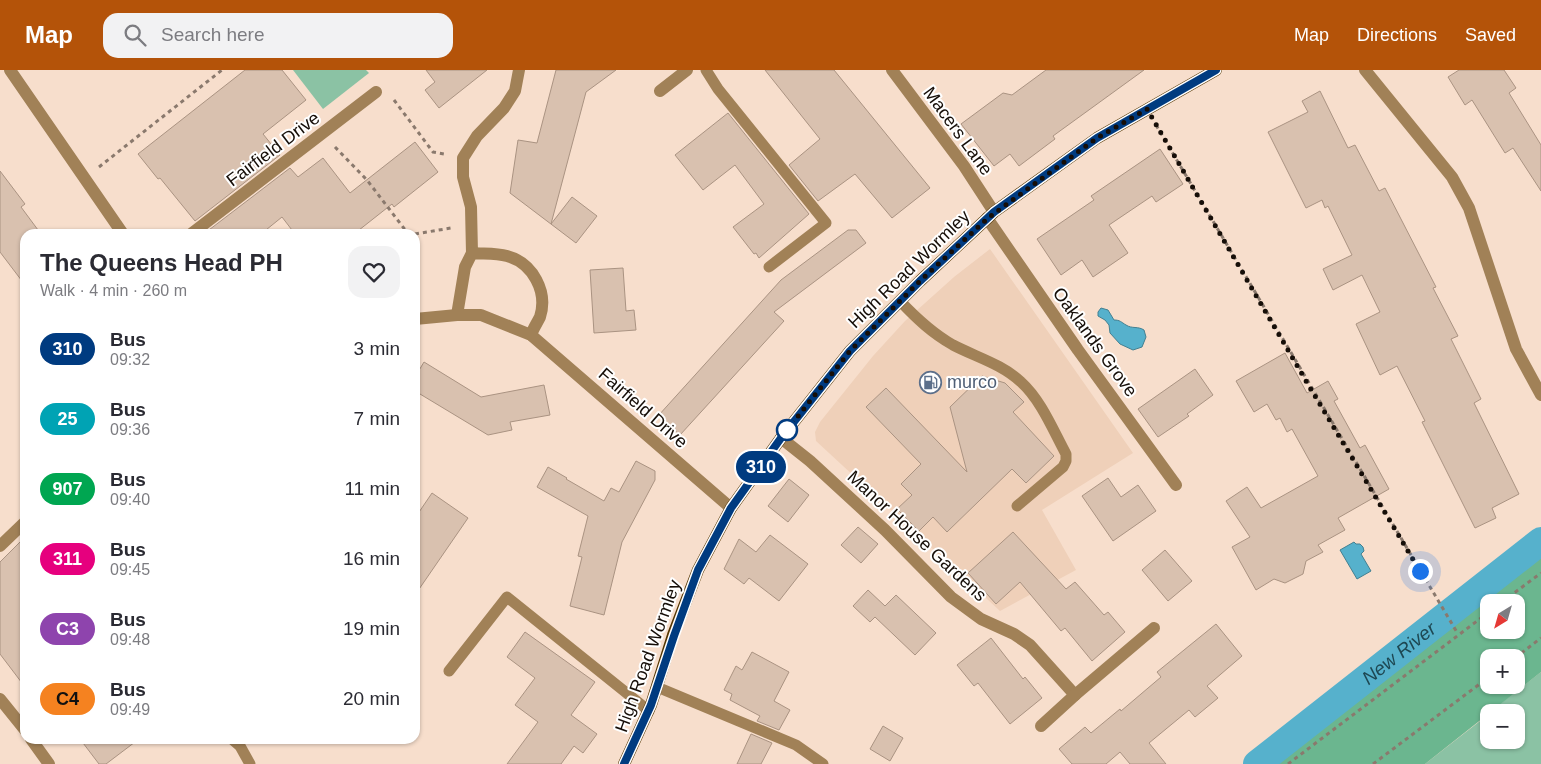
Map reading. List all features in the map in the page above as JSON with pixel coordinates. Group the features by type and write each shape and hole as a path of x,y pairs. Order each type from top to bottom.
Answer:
{"main road":[{"name":"High Road Wormley","path":"624,764 649,711 698,570 731,508 781,438 850,351 991,215 1097,138 1216,70"}],"street":[{"path":"10,70 120,229"},
{"path":"456,315 465,267 472,253 471,207 463,177 463,158 477,136 504,108 514,91 519,70"},
{"path":"660,92 687,70"},
{"name":"Macers Lane","path":"892,70 964,166 991,215"},
{"path":"1365,70 1452,176 1469,208 1516,348 1541,395"},
{"name":"Fairfield Drive","path":"198,229 376,92"},
{"name":"Oaklands Grove","path":"991,215 1072,342 1176,485"},
{"path":"472,253 507,256 528,268 541,290 542,304 540,317 530,335"},
{"name":"Fairfield Drive","path":"420,319 481,315 530,335 731,508"},
{"name":"Manor House Gardens","path":"781,438 810,461 878,524 951,597 981,619 1014,634 1030,645 1075,695"},
{"path":"0,546 20,527"},
{"path":"1041,726 1154,628"},
{"path":"0,698 20,724"},
{"path":"35,744 49,764"}],"lane":[{"path":"706,70 718,89 826,223 769,267"},
{"path":"900,301 930,331 953,345 1003,369 1021,382 1039,405 1066,454 1066,461 1064,466 1017,506"},
{"path":"449,671 507,597 649,711"},
{"path":"657,687 796,745 823,764"},
{"path":"238,744 250,764"}],"path":[{"path":"85,178 222,70"},
{"path":"392,98 434,152 463,158"},
{"path":"1147,109 1314,394 1458,634"},
{"path":"333,145 368,180 405,229"},
{"path":"420,233 472,224"},
{"path":"1513,594 1541,573"},
{"path":"1288,764 1480,618"},
{"path":"1525,650 1541,638"},
{"path":"1373,764 1480,684"}],"shaded area":[{"path":"990,249 1133,453 1042,510 1076,570 1000,611 816,441 815,432 820,422 873,356 905,321 954,277"}],"green space":[{"path":"293,70 366,70 369,73 323,109"},
{"path":"1541,555 1541,672 1525,685 1525,649 1480,649 1480,694 1513,694 1501,704 1480,704 1480,720 1425,764 1273,764 1480,602 1480,639 1525,639 1525,594 1490,594"},
{"path":"1541,672 1541,764 1425,764 1480,721 1480,749 1525,749 1525,704 1500,704 1513,694 1525,694 1525,685"}],"water":[{"path":"1101,308 1108,310 1114,320 1144,330 1146,337 1142,347 1133,350 1120,344 1110,333 1109,325 1098,316"},
{"path":"1354,542 1363,547 1364,551 1361,554 1371,571 1357,579 1340,550"}],"building":[{"path":"245,70 282,70 306,100 263,134 280,155 195,221 138,154"},
{"path":"426,70 487,70 439,108 425,90 435,82"},
{"path":"556,70 616,70 586,92 551,224 572,197 597,216 576,243 510,193 518,140 537,143"},
{"path":"765,70 834,70 930,188 892,218 855,174 818,201 789,165 820,139"},
{"path":"1046,70 1144,70 1053,136 1055,139 1019,166 1010,154 994,166 961,124 1003,93 1012,95"},
{"path":"1459,70 1504,70 1516,88 1509,93 1541,145 1541,191 1513,148 1505,153 1472,100 1465,105 1448,77"},
{"path":"1320,91 1348,148 1355,145 1379,191 1385,188 1436,287 1433,288 1458,336 1451,339 1481,399 1474,403 1519,494 1492,508 1496,518 1475,528 1422,422 1425,421 1397,366 1380,375 1356,324 1380,312 1362,275 1333,290 1323,269 1352,255 1328,206 1325,208 1322,200 1306,208 1268,132 1308,112 1302,101"},
{"path":"728,113 809,214 759,258 733,227 764,204 735,165 703,190 675,155"},
{"path":"415,142 438,172 394,207 392,204 360,229 291,229 282,217 267,229 210,229 290,168 298,177 323,158 350,193"},
{"path":"1160,149 1183,184 1156,202 1152,196 1109,225 1128,253 1093,277 1082,260 1061,275 1037,239 1094,200 1091,196"},
{"path":"0,171 25,204 21,207 37,229 20,229 20,278 0,252"},
{"path":"848,230 856,230 866,243 774,312 784,321 680,435 658,416 781,280"},
{"path":"623,268 626,311 634,310 636,330 594,333 590,270"},
{"path":"1285,353 1307,393 1328,381 1338,399 1334,401 1360,448 1365,445 1389,489 1338,518 1345,530 1318,545 1323,552 1306,561 1303,574 1285,583 1274,579 1256,590 1232,547 1250,537 1226,501 1247,487 1261,508 1318,476 1292,429 1287,432 1280,418 1276,420 1267,404 1254,412 1236,381"},
{"path":"424,362 481,397 544,385 550,415 510,422 512,430 488,435 420,394 420,369"},
{"path":"1195,369 1213,395 1187,414 1189,416 1158,437 1138,409"},
{"path":"982,376 1005,383 1024,402 1013,412 1054,456 1026,483 1012,469 947,532 933,517 919,531 897,509 912,495 901,484 921,464 866,407 886,388 967,472 950,407"},
{"path":"636,461 655,471 655,480 622,542 604,615 570,606 582,557 578,556 588,516 537,487 548,467 604,501 611,488 619,492"},
{"path":"1108,478 1121,497 1138,485 1156,511 1113,541 1082,496"},
{"path":"789,479 809,495 788,522 768,506"},
{"path":"432,493 468,518 420,588 420,511"},
{"path":"858,527 878,544 861,563 841,545"},
{"path":"1013,532 1066,589 1075,582 1104,615 1108,612 1125,632 1092,661 1065,628 1061,631 1020,582 996,604 968,573"},
{"path":"770,535 808,564 779,601 749,578 744,584 724,569 739,539 756,552"},
{"path":"20,542 20,680 0,654 0,562"},
{"path":"1165,550 1192,581 1168,601 1142,570"},
{"path":"868,590 885,606 896,595 936,633 915,655 875,617 870,622 853,606"},
{"path":"1216,624 1242,656 1207,686 1218,698 1195,717 1189,710 1149,743 1166,764 1130,764 1120,752 1106,764 1072,764 1059,749 1085,727 1091,733 1120,709 1121,711 1161,677 1157,672"},
{"path":"525,632 595,682 571,715 597,734 583,753 574,746 561,764 507,764 538,722 515,705 535,678 507,657"},
{"path":"991,638 1023,679 1025,677 1042,698 1010,724 978,683 974,686 957,665"},
{"path":"752,652 789,672 774,701 790,710 779,730 757,721 760,716 730,700 732,694 724,690 736,666 742,670"},
{"path":"883,726 903,738 890,761 870,749"},
{"path":"751,734 772,743 761,764 737,764"},
{"path":"84,744 132,744 106,764 99,764"}],"waterway":[{"name":"New River","path":"1257,764 1541,541"}],"bus line":[{"name":"310","path":"624,764 651,705 698,570 731,508 781,438 850,351 920,281 994,212 1097,138 1216,70"}],"place":[{"name":"murco","path":"931,382"}],"route":[{"path":"787,430 850,351 920,281 994,212 1097,138 1147,109 1420,571"}]}
